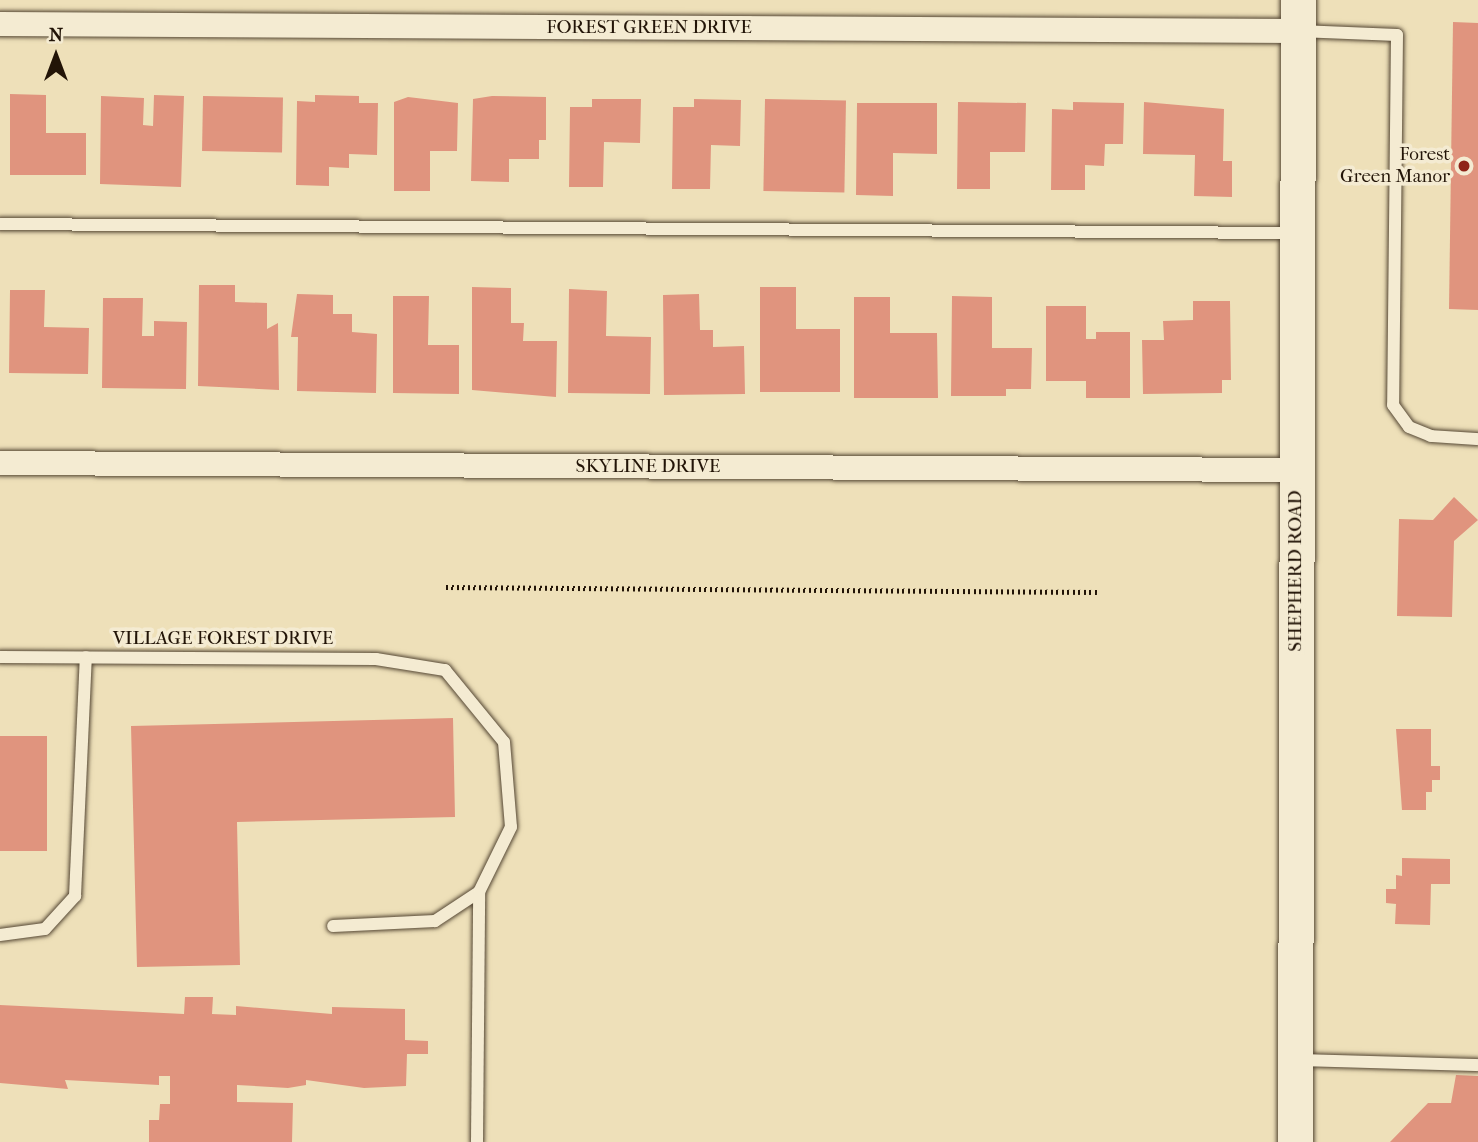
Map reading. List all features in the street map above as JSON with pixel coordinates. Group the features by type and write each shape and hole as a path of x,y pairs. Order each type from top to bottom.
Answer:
{"street":[{"name":"FOREST GREEN DRIVE","path":"0,24 1298,16"},
{"name":"SHEPHERD ROAD","path":"1295,1142 1298,16"},
{"name":"SKYLINE DRIVE","path":"0,463 1297,470"}],"lane":[{"path":"1298,16 1397,35 1393,405 1409,427 1432,436 1478,439"},
{"path":"0,224 1297,233"},
{"name":"VILLAGE FOREST DRIVE","path":"0,657 376,659 445,670 504,742 511,827 480,892"},
{"path":"0,935 44,929 75,896 86,657"},
{"path":"333,926 435,920 480,892"},
{"path":"477,1142 480,892"},
{"path":"1295,1060 1478,1065"}],"path":[{"path":"446,587 1097,592"}],"building":[{"name":"Forest Green Manor","path":"1453,22 1478,23 1478,310 1449,309"},
{"path":"10,94 46,95 46,133 86,133 86,175 10,175"},
{"path":"154,95 184,96 181,187 100,184 101,96 144,98 143,125 153,126"},
{"path":"315,95 359,96 359,103 378,103 377,155 349,154 349,168 329,167 329,186 296,185 297,101 315,102"},
{"path":"203,96 283,97 282,152 202,151"},
{"path":"492,96 546,97 546,140 539,140 539,159 509,159 509,182 471,181 473,99"},
{"path":"408,97 458,103 457,151 430,151 430,191 394,191 394,102"},
{"path":"592,99 641,99 640,143 604,142 603,187 569,187 570,107 592,107"},
{"path":"694,99 741,100 740,146 711,145 710,189 672,189 673,107 694,107"},
{"path":"765,99 846,100 844,192 763,191"},
{"path":"958,102 1026,103 1025,152 990,152 990,189 957,189"},
{"path":"1073,102 1124,103 1123,144 1105,144 1104,166 1085,165 1085,190 1051,190 1052,109 1073,110"},
{"path":"1144,102 1224,109 1223,161 1232,161 1232,197 1194,196 1195,155 1143,154"},
{"path":"857,103 937,103 937,154 893,153 893,196 856,195"},
{"path":"199,285 235,285 235,302 267,303 267,329 278,323 279,390 198,386"},
{"path":"472,287 511,288 511,323 524,323 523,341 557,341 556,397 472,390"},
{"path":"760,287 796,287 796,329 840,329 840,392 760,392"},
{"path":"569,289 607,291 606,336 651,337 650,394 568,393"},
{"path":"10,290 45,290 44,327 89,328 88,374 9,373"},
{"path":"297,294 333,295 333,314 352,314 352,332 377,334 376,393 297,391 298,337 291,337"},
{"path":"699,294 700,330 713,330 713,347 744,346 745,394 664,395 663,295"},
{"path":"393,296 429,296 428,345 459,345 459,394 393,393"},
{"path":"952,296 992,297 992,348 1032,348 1031,389 1006,389 1006,396 951,396"},
{"path":"854,297 890,297 890,333 937,333 938,398 854,398"},
{"path":"103,298 143,298 142,336 154,336 154,321 187,322 186,389 102,388"},
{"path":"1193,301 1230,301 1231,380 1222,380 1222,393 1143,394 1142,340 1164,340 1163,321 1193,320"},
{"path":"1046,306 1086,306 1086,339 1096,339 1096,332 1130,332 1130,398 1086,398 1086,381 1046,381"},
{"path":"1454,497 1478,520 1454,541 1452,617 1397,616 1399,519 1433,520"},
{"path":"453,718 455,817 237,822 240,965 137,967 131,726"},
{"path":"1396,729 1431,729 1431,766 1440,766 1440,780 1432,780 1432,792 1426,792 1426,810 1402,810"},
{"path":"0,736 47,736 47,851 0,851"},
{"path":"1402,858 1450,859 1450,884 1431,884 1430,925 1395,924 1396,904 1386,903 1386,889 1396,889 1396,875 1402,876"},
{"path":"185,997 213,997 212,1014 236,1015 236,1006 332,1014 332,1007 405,1009 405,1040 428,1041 428,1054 407,1054 406,1086 364,1088 306,1080 306,1085 288,1088 237,1085 237,1102 293,1103 292,1142 149,1142 149,1120 159,1120 160,1104 170,1104 170,1076 159,1076 159,1085 65,1080 68,1089 0,1083 0,1005 184,1014"},
{"path":"1456,1075 1478,1076 1478,1142 1390,1142 1428,1103 1451,1103"}],"place":[{"name":"Forest Green Manor","path":"1464,166"}]}
